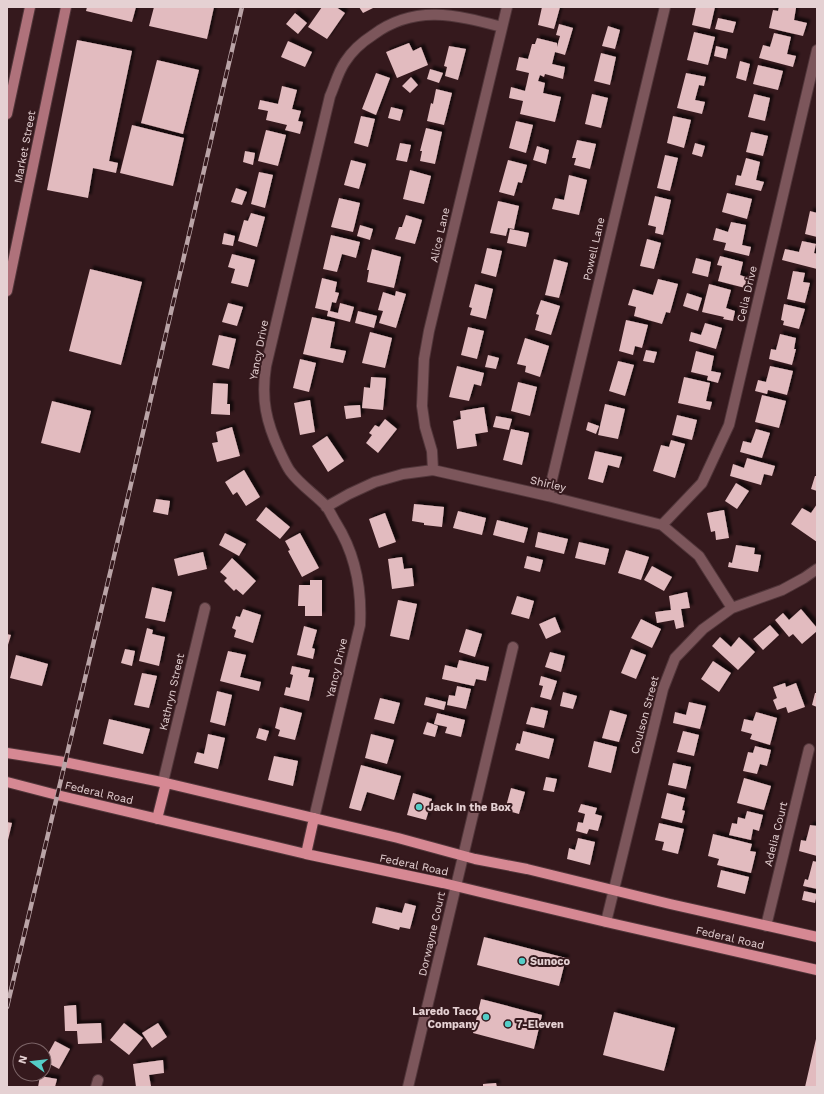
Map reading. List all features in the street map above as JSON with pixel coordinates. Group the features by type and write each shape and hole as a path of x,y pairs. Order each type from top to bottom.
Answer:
{"main road":[{"path":"7,114 30,7"},
{"name":"Market Street","path":"7,291 66,7"},
{"name":"Federal Road","path":"7,753 64,762 165,783 398,838 462,856 817,937"},
{"name":"Federal Road","path":"7,782 306,854 455,886 817,970"},
{"path":"157,819 165,783"},
{"path":"306,854 314,818"}],"street":[{"name":"Alice Lane","path":"433,470 432,451 425,427 422,406 424,360 429,331 507,7"},
{"name":"Powell Lane","path":"548,496 665,7"},
{"name":"Yancy Drive","path":"314,818 360,625 361,610 358,580 351,551 345,537 326,507 289,471 273,437 267,419 263,384 330,96 344,62 360,44 390,24 419,15 436,14 464,17 502,27"},
{"name":"Celia Drive","path":"662,525 702,483 729,425 817,50"},
{"name":"Shirley","path":"326,507 375,482 403,474 433,470 548,496 662,525 700,556 732,608"},
{"name":"Coulson Street","path":"606,922 663,689 675,658 703,629 732,608 782,590 817,569"},
{"name":"Kathryn Street","path":"165,783 205,608"},
{"name":"Dorwayne Court","path":"408,1087 513,647"},
{"name":"Adelia Court","path":"766,926 809,749"}],"building":[{"path":"87,7 136,7 132,22 86,11"},
{"path":"154,7 214,7 207,39 149,26"},
{"path":"322,7 336,7 345,13 327,39 308,27"},
{"path":"359,7 375,7 363,13"},
{"path":"542,7 560,7 554,29 538,25"},
{"path":"696,7 715,7 710,29 692,25"},
{"path":"779,7 796,8 794,20 807,23 803,36 769,28 773,10 778,11"},
{"path":"295,13 307,23 298,34 286,24"},
{"path":"718,18 736,22 733,33 715,29"},
{"path":"559,24 573,28 565,55 555,52 552,64 565,67 563,79 545,74 544,77 540,75 538,81 545,83 543,93 561,97 555,122 520,114 523,101 509,98 511,87 525,91 529,73 516,70 519,57 528,59 532,44 535,44 537,38 557,43 557,47 560,36 556,35"},
{"path":"608,26 620,30 615,49 602,46"},
{"path":"694,32 715,37 708,65 687,60"},
{"path":"774,33 791,37 787,54 796,56 793,67 759,58 763,45 770,47"},
{"path":"77,40 132,51 109,161 118,163 116,173 93,168 88,198 47,190"},
{"path":"288,41 312,52 305,67 281,57"},
{"path":"409,43 413,51 421,47 428,65 397,78 386,52"},
{"path":"449,46 466,49 458,80 445,76 447,67 444,66"},
{"path":"716,46 728,49 726,59 714,56"},
{"path":"601,53 616,57 610,85 594,81"},
{"path":"157,60 199,70 183,134 141,123"},
{"path":"740,61 750,64 746,81 736,78"},
{"path":"758,65 783,71 778,90 753,84"},
{"path":"430,69 443,73 439,83 427,79"},
{"path":"376,73 390,78 376,115 362,109"},
{"path":"686,73 706,77 704,86 699,85 695,100 705,102 702,114 677,108"},
{"path":"411,77 418,85 410,93 402,86"},
{"path":"282,86 297,90 292,109 301,111 298,121 303,122 300,134 285,130 287,125 266,120 268,111 258,109 260,100 278,104"},
{"path":"436,89 452,93 444,125 427,121"},
{"path":"592,94 608,98 601,128 585,124"},
{"path":"754,94 770,98 765,121 748,117"},
{"path":"391,107 403,110 400,121 388,118"},
{"path":"361,116 375,119 368,147 354,143"},
{"path":"673,116 691,120 684,148 667,143"},
{"path":"516,121 533,125 526,153 509,148"},
{"path":"132,125 184,138 173,186 120,173"},
{"path":"426,128 442,132 435,164 420,161 422,151 420,151"},
{"path":"266,130 286,135 278,166 258,161"},
{"path":"751,132 768,136 763,156 746,152"},
{"path":"577,140 596,144 590,169 574,165 576,158 572,158"},
{"path":"400,143 411,145 407,162 396,160"},
{"path":"695,143 705,146 702,157 692,154"},
{"path":"537,146 549,150 546,164 533,160"},
{"path":"245,151 255,153 253,165 243,162"},
{"path":"665,155 678,158 670,191 657,188"},
{"path":"746,158 760,162 756,180 764,182 761,191 735,185 737,175 741,176"},
{"path":"351,160 366,164 359,189 344,185"},
{"path":"508,160 527,165 522,183 518,182 514,196 499,192"},
{"path":"410,170 431,176 424,204 403,199"},
{"path":"259,172 273,175 265,208 251,204"},
{"path":"569,175 587,180 579,215 552,209 555,198 564,200"},
{"path":"236,188 247,192 242,205 231,202"},
{"path":"727,193 752,199 747,219 722,212"},
{"path":"655,196 671,200 663,235 655,233 656,227 648,225"},
{"path":"339,198 360,203 353,232 331,227"},
{"path":"498,201 519,206 514,229 508,228 506,236 490,233"},
{"path":"810,211 817,213 817,237 805,234"},
{"path":"251,213 265,217 257,247 238,241 244,220 248,221"},
{"path":"406,215 422,220 415,244 395,239 399,227 402,227"},
{"path":"731,222 746,225 742,245 751,247 749,256 724,250 726,243 713,240 716,228 728,232"},
{"path":"360,225 373,229 370,240 357,236"},
{"path":"510,229 529,233 526,247 507,243"},
{"path":"224,233 235,236 233,246 222,244"},
{"path":"331,235 360,242 356,258 342,254 337,272 323,269"},
{"path":"647,239 661,243 654,269 640,266"},
{"path":"802,241 816,244 814,253 817,254 817,269 782,260 785,249 799,252"},
{"path":"487,248 502,251 496,277 481,273"},
{"path":"372,249 401,257 394,288 367,282 369,270 367,270"},
{"path":"232,254 255,260 248,287 231,283 235,269 228,267"},
{"path":"720,256 743,262 740,275 748,278 745,288 718,281 722,266 717,265"},
{"path":"696,258 711,262 708,277 692,273"},
{"path":"554,259 568,263 559,298 545,295"},
{"path":"90,269 142,282 121,365 69,351"},
{"path":"793,271 805,273 803,282 810,283 805,303 787,299"},
{"path":"322,278 337,282 335,292 339,293 336,303 332,302 330,311 338,313 340,303 354,307 350,322 327,316 328,311 315,308"},
{"path":"658,279 678,284 670,313 666,312 662,324 634,316 636,307 628,305 633,289 653,295"},
{"path":"475,284 493,289 486,319 470,315 472,308 469,307"},
{"path":"709,284 731,290 726,308 735,311 733,321 723,319 724,317 702,312"},
{"path":"396,291 406,294 396,328 379,323 383,311 378,310 383,292 395,296"},
{"path":"687,293 702,298 698,311 683,306"},
{"path":"541,300 560,306 551,335 535,330 539,315 536,314"},
{"path":"228,303 243,307 237,326 222,322"},
{"path":"784,304 805,309 799,329 783,325 784,321 781,320"},
{"path":"358,311 377,316 374,328 355,323"},
{"path":"312,317 335,322 330,348 346,351 343,363 303,354"},
{"path":"626,320 648,325 642,348 635,346 633,355 619,351"},
{"path":"705,323 722,328 716,349 689,341 691,332 701,335"},
{"path":"468,327 484,331 477,359 461,355"},
{"path":"370,332 392,338 385,368 362,363"},
{"path":"780,334 796,338 794,349 796,349 792,365 769,359 771,349 776,350"},
{"path":"219,335 236,339 229,369 212,365"},
{"path":"525,338 549,346 540,377 525,372 526,366 517,364"},
{"path":"646,350 657,352 654,363 643,361"},
{"path":"696,351 714,356 711,371 721,373 718,383 707,380 708,376 691,372"},
{"path":"488,355 499,358 496,369 485,367"},
{"path":"300,359 316,363 309,392 293,388"},
{"path":"618,361 634,365 625,396 609,391"},
{"path":"457,366 484,373 481,386 474,384 469,401 449,397"},
{"path":"770,366 793,371 787,395 768,390 767,394 755,391 758,380 766,382"},
{"path":"371,377 386,378 383,410 362,408 364,387 370,388"},
{"path":"684,377 710,383 706,401 712,402 710,410 678,403"},
{"path":"518,382 537,387 530,416 511,411"},
{"path":"213,383 228,384 227,404 230,404 230,415 211,414"},
{"path":"762,395 786,401 779,428 755,422"},
{"path":"310,400 315,432 300,435 294,403"},
{"path":"52,401 91,411 80,453 41,443"},
{"path":"605,404 625,409 618,439 598,435"},
{"path":"360,405 361,417 346,419 344,406"},
{"path":"484,407 488,432 475,434 477,446 457,449 453,421 461,419 460,411"},
{"path":"677,415 697,420 692,440 672,435"},
{"path":"496,416 512,419 509,430 493,427"},
{"path":"385,419 397,429 378,453 366,443 372,435 369,433 375,425 379,427"},
{"path":"588,422 599,426 596,434 586,430"},
{"path":"232,427 240,456 217,462 212,443 218,442 216,432"},
{"path":"511,429 529,433 522,465 503,460"},
{"path":"756,429 770,433 762,458 740,452 743,441 751,443"},
{"path":"327,436 344,461 328,472 312,446"},
{"path":"671,440 685,444 675,478 653,471 661,445 669,447"},
{"path":"595,451 622,457 619,468 608,465 603,483 588,479"},
{"path":"747,458 775,466 772,476 764,474 761,485 730,476 733,464 744,468"},
{"path":"244,470 260,497 246,506 237,492 233,495 225,482"},
{"path":"815,476 817,476 817,491 811,489"},
{"path":"736,483 749,491 737,509 725,501"},
{"path":"156,499 170,501 168,515 153,512"},
{"path":"414,504 444,507 442,527 424,525 424,523 412,521"},
{"path":"817,504 817,542 791,524 802,508 811,513"},
{"path":"266,507 290,527 280,539 256,520"},
{"path":"724,510 729,538 716,540 715,531 711,532 707,513"},
{"path":"458,511 486,518 482,535 453,528"},
{"path":"385,513 396,542 379,548 369,519"},
{"path":"497,520 528,528 524,543 493,535"},
{"path":"538,532 568,539 564,554 535,547"},
{"path":"225,533 246,544 239,556 219,545"},
{"path":"300,533 319,568 302,577 288,551 290,550 285,541"},
{"path":"579,542 609,549 605,565 575,558"},
{"path":"736,545 755,548 754,554 761,555 758,572 728,567 729,562 732,563"},
{"path":"626,550 649,557 641,580 618,573"},
{"path":"203,552 207,569 178,576 174,559"},
{"path":"527,556 543,560 540,572 524,568"},
{"path":"402,557 404,569 412,568 414,586 392,589 388,559"},
{"path":"232,558 256,581 243,595 236,589 234,591 224,581 227,578 220,572"},
{"path":"652,566 672,577 664,591 644,580"},
{"path":"310,580 322,580 322,616 305,616 305,606 298,606 299,585 310,585"},
{"path":"152,587 172,592 165,622 145,618"},
{"path":"687,592 690,608 681,609 684,627 676,629 674,620 657,623 655,612 671,610 669,596"},
{"path":"517,596 534,601 529,619 511,614"},
{"path":"398,600 417,604 409,640 390,636"},
{"path":"243,609 261,615 253,643 234,637 236,630 232,628 236,616 240,617"},
{"path":"801,609 817,628 817,631 802,644 793,634 789,637 775,620 783,613 789,620"},
{"path":"555,617 561,632 546,639 539,624"},
{"path":"641,619 661,629 652,648 631,638"},
{"path":"770,625 779,635 763,650 753,639"},
{"path":"304,626 317,630 312,648 315,649 313,659 297,655"},
{"path":"147,628 153,630 152,634 165,637 159,666 139,661"},
{"path":"466,629 482,634 475,657 459,652"},
{"path":"7,634 11,635 7,648"},
{"path":"720,637 731,647 739,637 755,652 738,670 712,646"},
{"path":"125,649 135,651 132,666 121,663"},
{"path":"631,649 646,655 636,679 621,673"},
{"path":"228,651 246,655 240,677 261,682 259,691 220,681"},
{"path":"550,652 565,656 561,672 545,667"},
{"path":"16,655 48,664 42,686 10,678"},
{"path":"459,660 489,667 486,681 476,679 474,686 442,679 445,665 457,668"},
{"path":"713,661 731,673 719,692 701,679"},
{"path":"292,666 310,670 308,677 314,678 309,701 284,695 286,687 290,688 293,675 290,674"},
{"path":"142,673 157,676 149,708 134,705"},
{"path":"541,676 557,681 551,700 540,697 543,686 539,685"},
{"path":"785,683 786,687 796,683 805,707 788,713 786,707 777,710 773,700 777,698 773,687"},
{"path":"457,686 471,689 466,709 447,705 449,695 455,696"},
{"path":"217,691 232,695 225,726 210,722"},
{"path":"563,692 577,696 573,709 560,706"},
{"path":"815,693 817,693 817,707 812,705"},
{"path":"426,697 446,702 444,710 424,705"},
{"path":"380,698 400,703 394,724 374,719"},
{"path":"689,702 706,706 700,729 673,723 675,712 686,715"},
{"path":"280,707 302,713 295,740 278,736 280,730 275,728"},
{"path":"531,707 548,711 544,728 526,724"},
{"path":"610,710 627,715 619,742 602,738"},
{"path":"756,712 777,718 770,745 750,739 752,734 741,731 744,719 753,721"},
{"path":"437,713 465,720 461,737 445,733 447,727 434,724"},
{"path":"109,719 150,729 143,754 103,744"},
{"path":"427,722 438,726 435,737 423,734"},
{"path":"259,728 269,731 266,741 256,738"},
{"path":"523,731 554,739 549,759 515,750 517,743 520,744"},
{"path":"683,731 699,735 694,756 677,752"},
{"path":"208,734 225,738 218,769 194,763 197,752 204,754"},
{"path":"371,734 394,740 387,764 365,758"},
{"path":"594,741 617,747 611,773 588,767"},
{"path":"755,746 771,750 767,766 760,764 757,774 743,771 748,752 753,753"},
{"path":"274,756 298,761 293,786 268,780"},
{"path":"673,763 691,767 686,789 668,785"},
{"path":"361,765 401,776 394,800 367,792 361,811 349,808"},
{"path":"546,777 557,779 554,792 543,790"},
{"path":"744,778 771,786 764,810 737,803"},
{"path":"511,788 525,792 519,814 505,810"},
{"path":"413,793 432,799 426,820 407,815"},
{"path":"667,793 685,798 682,810 685,811 682,823 661,818"},
{"path":"581,804 597,808 595,814 602,816 598,831 589,829 587,834 576,831 578,822 583,823 585,814 578,812"},
{"path":"747,811 763,815 759,831 753,829 751,840 729,835 732,823 737,824 738,817 745,819"},
{"path":"7,822 12,823 8,840 7,839"},
{"path":"659,823 684,829 678,854 662,850 664,842 655,840"},
{"path":"810,825 817,826 817,856 799,851 801,840 806,841"},
{"path":"713,834 752,844 750,851 756,852 751,873 717,865 719,859 708,856"},
{"path":"578,838 595,842 590,865 567,859 569,848 575,850"},
{"path":"813,861 817,862 817,889 803,886 805,879 808,880"},
{"path":"721,870 749,877 745,894 717,887"},
{"path":"804,891 817,894 815,903 802,900"},
{"path":"405,903 416,906 410,929 400,927 399,930 372,923 376,907 402,913"},
{"name":"Sunoco","path":"484,937 566,958 559,986 477,965"},
{"name":"7-Eleven","path":"481,999 542,1015 534,1049 473,1033"},
{"path":"76,1005 77,1024 101,1023 102,1043 78,1044 77,1031 65,1031 64,1006"},
{"path":"614,1012 675,1028 664,1071 603,1055"},
{"path":"124,1023 143,1038 129,1055 110,1040"},
{"path":"158,1023 167,1037 152,1048 142,1033"},
{"path":"816,1039 817,1087 805,1087"},
{"path":"55,1041 70,1049 59,1069 52,1065 52,1046"},
{"path":"163,1060 164,1073 149,1075 151,1086 136,1087 133,1064"},
{"path":"52,1078 57,1079 55,1087 38,1087 39,1082 52,1082"},
{"path":"496,1083 497,1087 483,1087 483,1084"}],"railway":[{"path":"7,1007 242,7"}],"place":[{"name":"Jack in the Box","path":"419,807"},
{"name":"Sunoco","path":"522,961"},
{"name":"Laredo Taco Company","path":"486,1017"},
{"name":"7-Eleven","path":"508,1024"}]}
